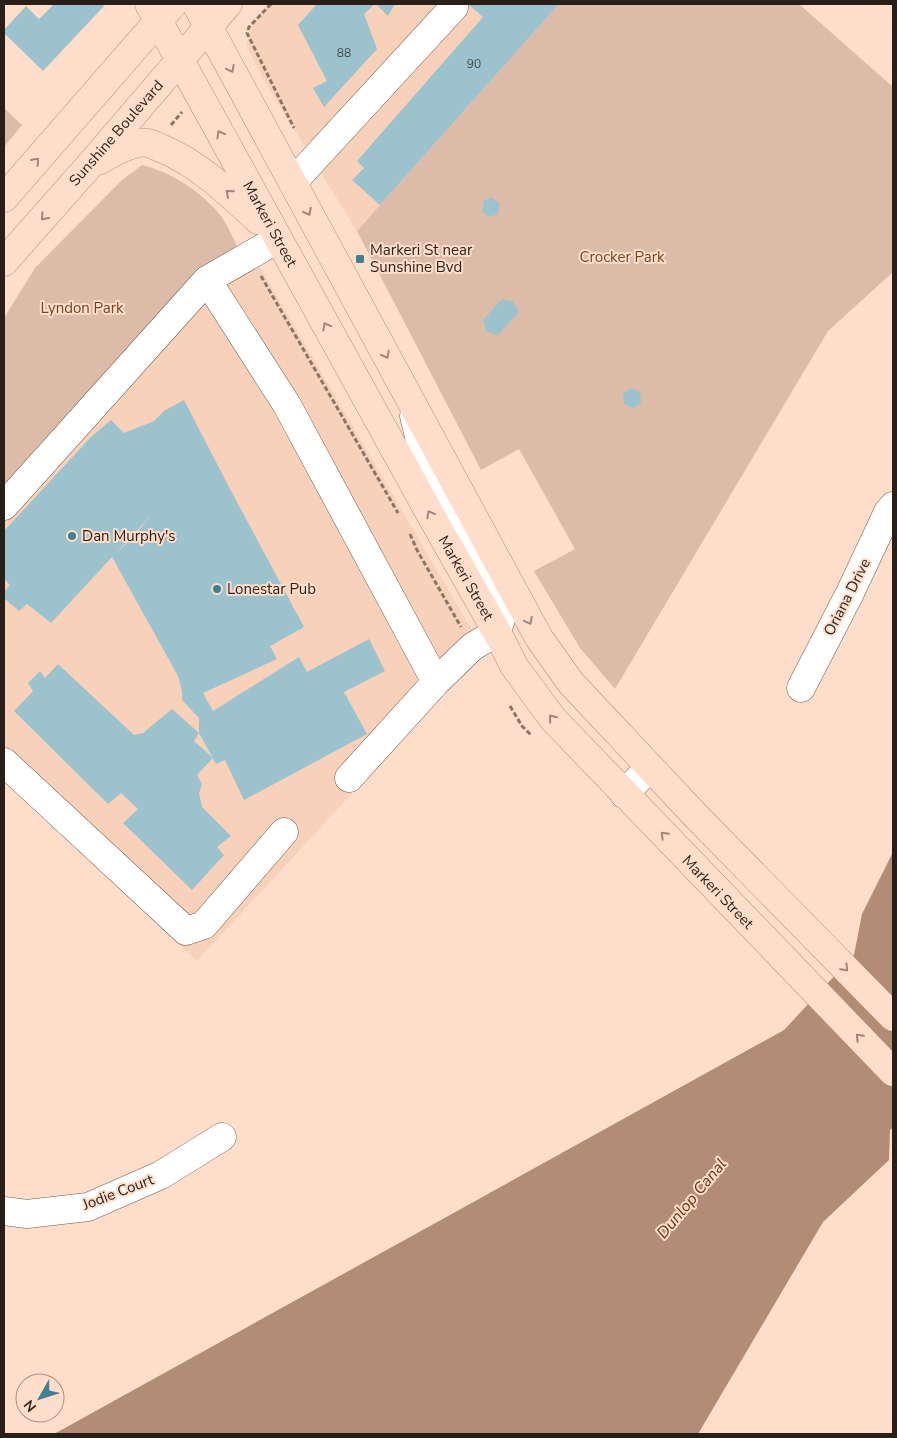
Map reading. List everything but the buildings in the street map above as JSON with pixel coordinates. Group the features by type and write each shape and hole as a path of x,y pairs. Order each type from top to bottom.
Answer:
{"main road":[{"name":"Sunshine Boulevard","path":"4,262 179,60 202,15 228,4"},
{"path":"4,198 160,10"},
{"name":"Markeri Street","path":"160,10 179,60 497,632 514,666 553,720 893,1072"},
{"path":"202,15 539,638 571,683 695,815 893,1017"},
{"path":"88,167 119,149 148,143 173,153 204,173 227,191 278,238"}],"street":[{"path":"293,182 454,7 451,4"},
{"path":"4,506 207,280 278,238"},
{"path":"207,280 287,405 436,682"},
{"path":"349,778 436,682 472,646 497,632 505,606 424,456 409,398"},
{"name":"Oriana Drive","path":"800,688 850,592 888,512 893,506"},
{"path":"4,762 186,931 204,925 284,832"},
{"path":"624,794 650,767"},
{"name":"Jodie Court","path":"4,1211 27,1214 88,1207 161,1175 222,1137"}],"path":[{"path":"271,4 250,27 247,33 294,128"},
{"path":"169,129 182,112"},
{"path":"168,117 172,123"}],"shaded area":[{"path":"269,4 559,4 357,231 266,84 246,45 254,21"},
{"path":"238,248 257,262 484,651 197,961 4,778 4,489 198,268"}],"green space":[{"name":"Crocker Park","path":"559,4 799,4 893,87 893,272 828,331 615,689 580,648 534,571 575,549 519,449 481,470 357,231"},
{"path":"4,108 22,125 4,147"},
{"name":"Lyndon Park","path":"142,165 173,177 201,196 220,215 238,248 198,268 4,489 4,318 35,268 122,180"}],"water":[{"name":"Dunlop Canal","path":"893,852 893,1128 890,1130 889,1160 823,1222 698,1434 54,1434 784,1030 854,955 862,914"}],"place":[{"name":"Markeri St near Sunshine Bvd","path":"360,259"},
{"name":"Dan Murphy's","path":"72,536"},
{"name":"Lonestar Pub","path":"217,589"}]}
